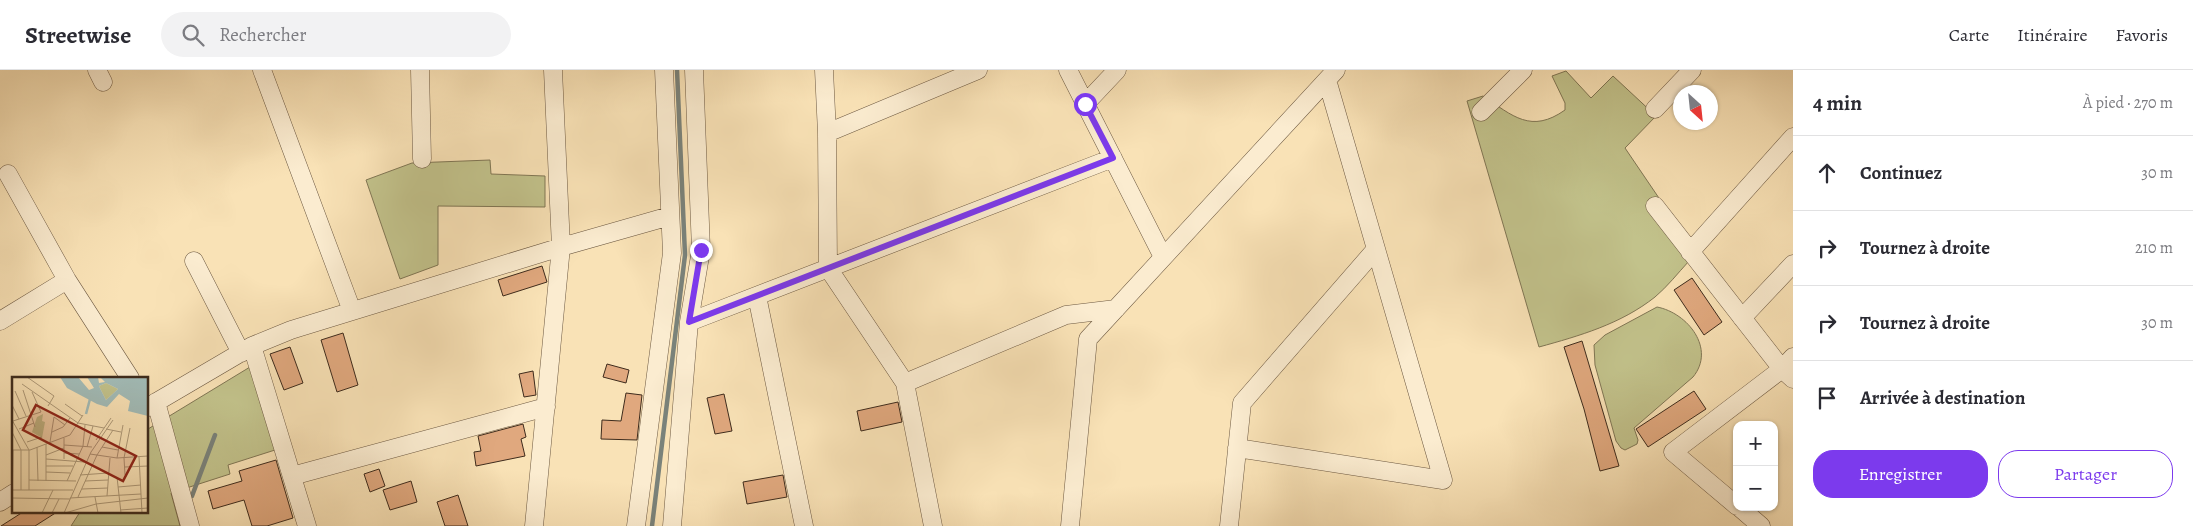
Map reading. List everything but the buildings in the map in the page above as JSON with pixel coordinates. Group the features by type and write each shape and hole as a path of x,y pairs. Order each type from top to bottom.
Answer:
{"street":[{"path":"420,70 422,159"},
{"path":"534,526 561,247 553,70"},
{"path":"636,526 672,253 664,70"},
{"path":"672,526 689,322 701,250 694,70"},
{"path":"824,70 827,133 828,268 905,383 932,526"},
{"path":"827,133 978,70"},
{"path":"1068,70 1163,257"},
{"path":"1085,104 1117,70"},
{"path":"1481,112 1523,70"},
{"path":"1655,109 1692,70"},
{"path":"264,71 352,311"},
{"path":"1237,448 1443,480 1376,249 1332,75"},
{"path":"1070,526 1088,340 1332,75"},
{"path":"1690,252 1793,137"},
{"path":"689,322 1113,158"},
{"path":"8,174 67,280 129,377"},
{"path":"1656,206 1742,318 1789,369 1673,452 1733,502"},
{"path":"190,526 150,405 246,349 291,330 561,247 670,216"},
{"path":"1228,526 1242,403 1376,249"},
{"path":"194,260 246,349 292,476 307,526"},
{"path":"1742,318 1793,264"},
{"path":"0,321 67,280"},
{"path":"757,296 804,526"},
{"path":"905,383 1066,315 1116,309"},
{"path":"292,476 546,407"},
{"path":"0,502 12,494"},
{"path":"1744,511 1761,526"}],"green space":[{"path":"1566,71 1591,98 1613,76 1656,116 1625,148 1663,204 1689,261 1655,297 1628,315 1599,328 1539,347 1467,101 1483,96 1522,120 1542,121 1565,110 1565,103 1552,76"},
{"path":"490,160 491,174 545,176 545,207 438,206 438,265 400,279 366,180 412,163"},
{"path":"1657,307 1679,317 1688,324 1700,344 1699,366 1693,377 1634,428 1638,440 1637,444 1625,450 1616,441 1595,365 1594,345 1605,335"},
{"path":"250,367 275,450 228,465 230,474 171,493 180,526 71,526 79,514 149,514 149,428"}],"waterway":[{"path":"652,526 685,255 677,70"},
{"path":"192,496 215,435"}],"route":[{"path":"701,250 689,322 1113,158 1085,104"}]}
